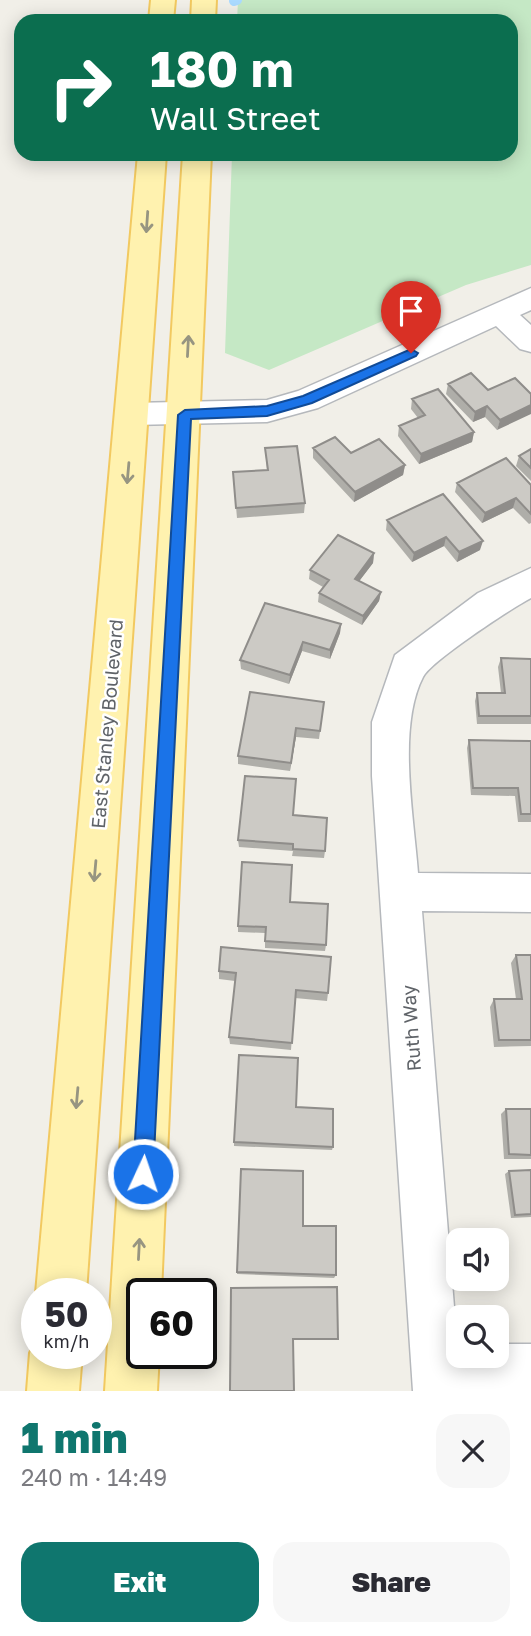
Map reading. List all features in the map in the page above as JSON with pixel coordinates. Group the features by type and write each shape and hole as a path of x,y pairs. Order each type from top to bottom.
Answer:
{"main road":[{"name":"East Stanley Boulevard","path":"62,1278 151,161"},
{"path":"131,1391 197,161"},
{"path":"53,1391 55,1369"}],"street":[{"path":"132,414 185,415 267,411 307,400 531,298"},
{"path":"500,313 531,342"},
{"name":"Ruth Way","path":"437,1380 391,776 391,722 408,666 490,603 531,582"},
{"path":"401,892 531,893"},
{"path":"437,1380 531,1368"}],"green space":[{"path":"238,0 531,0 531,265 466,285 269,370 225,353 232,161 518,161 518,14 237,14"}],"building":[{"path":"471,373 488,390 515,378 531,394 531,405 500,420 487,406 475,412 448,384"},
{"path":"438,389 474,432 421,454 399,426 425,415 412,399"},
{"path":"335,437 351,453 379,439 405,465 355,492 313,448"},
{"path":"297,446 305,503 236,508 233,472 268,470 265,448"},
{"path":"531,449 531,468 519,456"},
{"path":"506,458 531,485 531,514 516,498 485,513 457,483"},
{"path":"443,494 483,541 459,552 446,537 414,553 387,520"},
{"path":"338,535 374,553 355,579 381,592 363,616 319,593 329,580 310,570"},
{"path":"265,603 341,624 330,650 303,642 290,675 240,660"},
{"path":"501,658 531,659 531,716 479,716 477,693 505,693"},
{"path":"250,692 324,702 320,731 296,728 291,763 238,756"},
{"path":"469,740 531,741 531,814 521,814 518,788 473,788"},
{"path":"245,776 296,779 293,815 327,818 325,851 293,849 293,844 238,840"},
{"path":"242,862 292,865 290,902 328,904 326,945 265,941 266,927 238,926"},
{"path":"221,947 331,957 328,993 296,990 292,1043 229,1037 236,973 219,971"},
{"path":"516,955 531,955 531,1040 499,1040 494,999 522,999"},
{"path":"239,1055 298,1058 296,1107 333,1109 333,1147 234,1142"},
{"path":"506,1109 531,1109 531,1155 509,1154"},
{"path":"241,1169 303,1171 303,1226 336,1226 336,1275 237,1272"},
{"path":"531,1170 531,1214 515,1215 509,1171"},
{"path":"337,1287 338,1339 293,1339 294,1391 230,1391 231,1288"}],"route":[{"path":"143,1174 185,415 267,411 307,400 411,353"}]}
